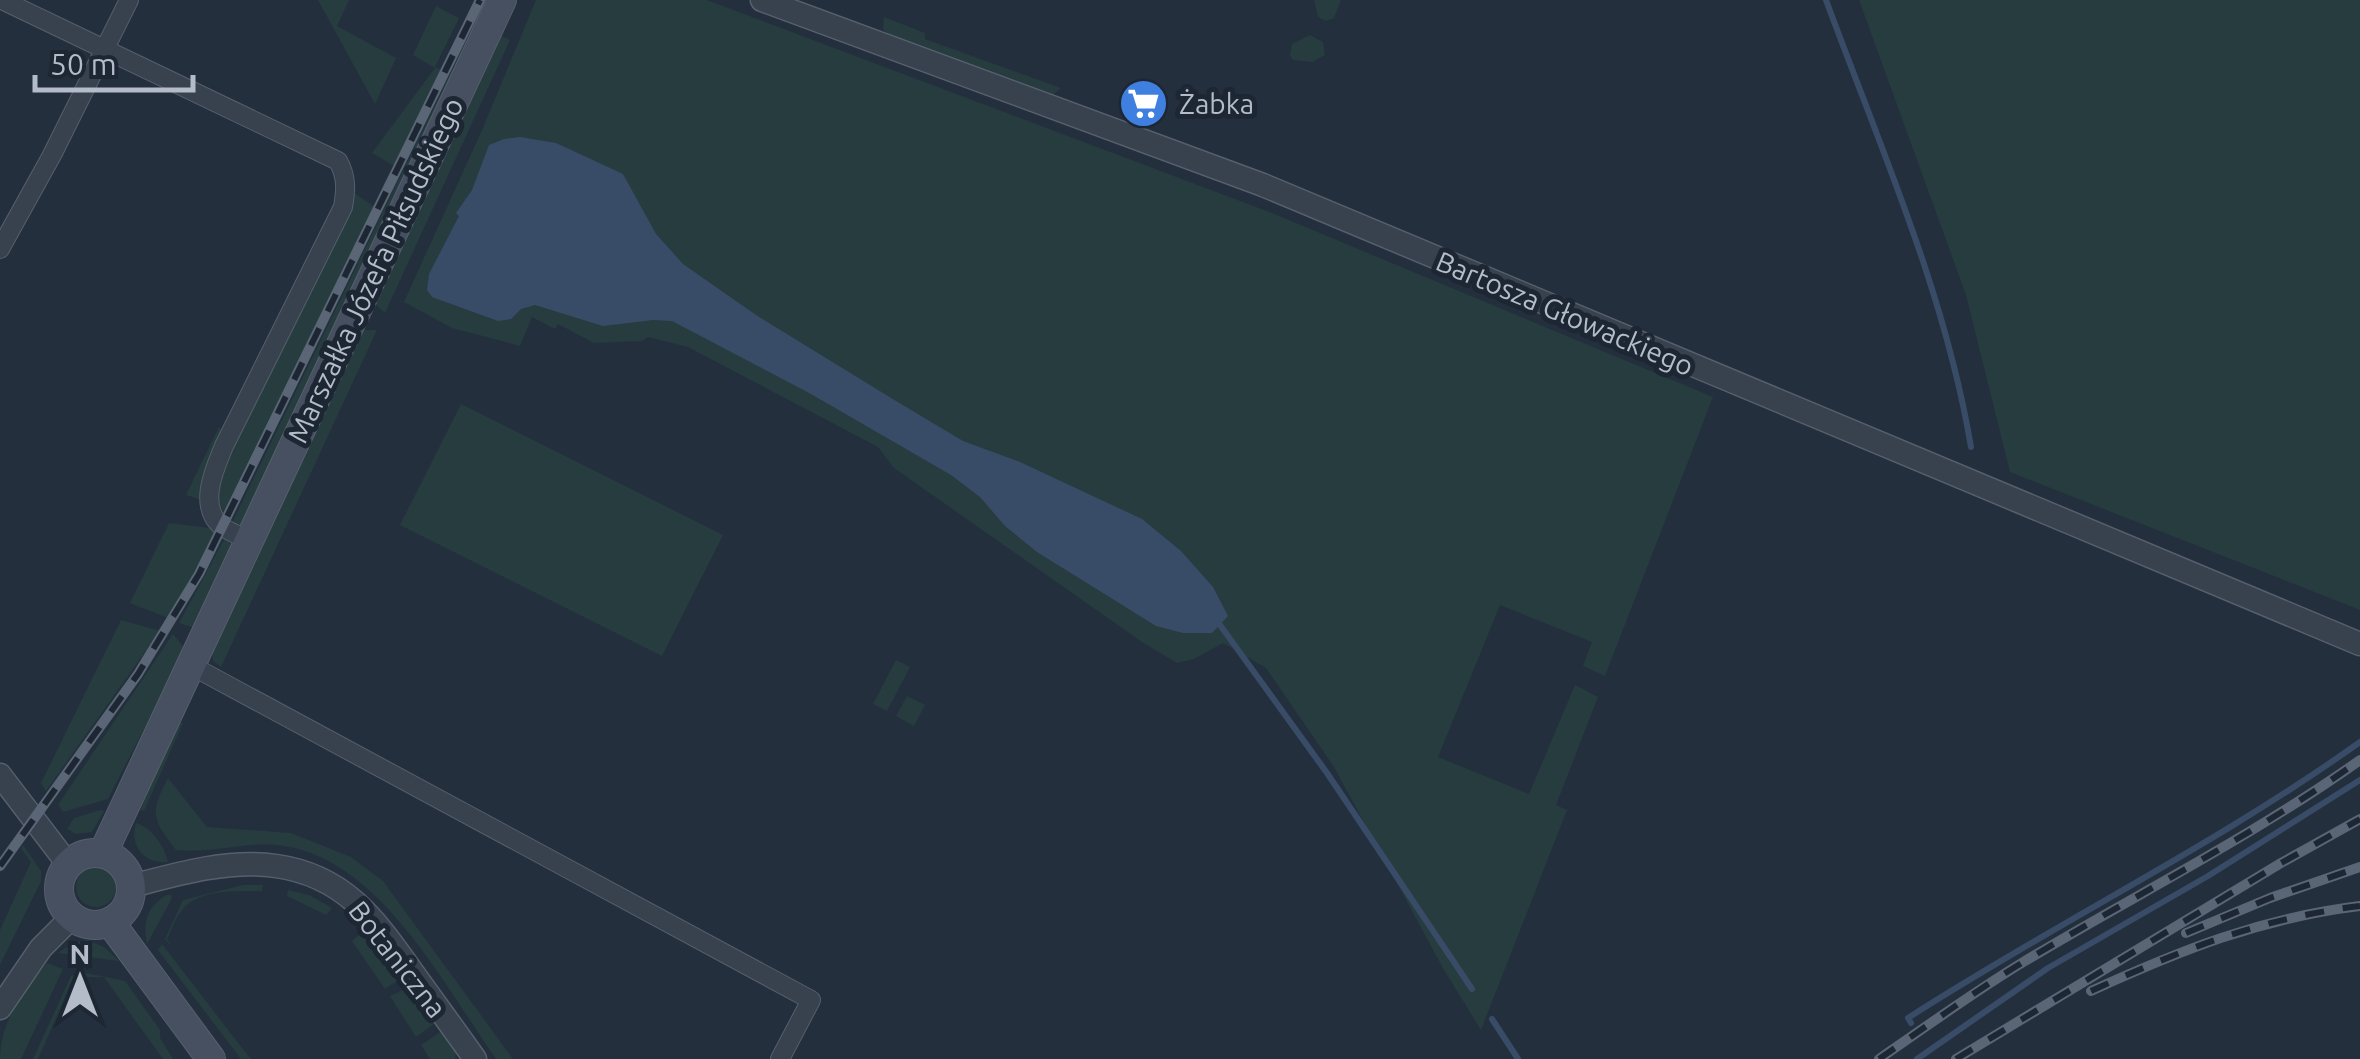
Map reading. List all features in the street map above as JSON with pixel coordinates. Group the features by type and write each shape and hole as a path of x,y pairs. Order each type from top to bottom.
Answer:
{"main road":[{"name":"Marszałka Józefa Piłsudskiego","path":"103,854 502,0"},
{"path":"84,854 103,854 122,864 132,886 126,908 110,922 97,925 72,918 63,906 60,877 68,864 84,854"},
{"path":"110,922 211,1059"}],"street":[{"path":"2,0 104,50"},
{"path":"0,250 130,0"},
{"name":"Bartosza Głowackiego","path":"762,0 1263,185 2360,644"},
{"name":"Marszałka Józefa Piłsudskiego","path":"104,50 338,161 346,183 343,207 211,478 210,499 220,524 249,540"},
{"path":"192,666 811,1000 780,1059"},
{"path":"0,775 68,864"},
{"name":"Botaniczna","path":"132,886 212,868 264,865 280,866 330,884 372,916 475,1059"},
{"path":"0,1008 31,960 72,918"}],"green space":[{"path":"318,0 349,0 337,26 396,58 375,104"},
{"path":"486,0 243,527 231,525"},
{"path":"536,0 707,0 1272,213 1713,397 1605,676 1583,666 1592,642 1500,605 1438,757 1529,794 1575,685 1598,697 1556,805 1567,810 1481,1030 1444,970 1334,767 1266,668 1223,643 1194,659 1177,663 894,468 878,447 688,347 648,337 642,341 594,343 558,324 555,329 532,317 520,346 452,328 404,302"},
{"path":"1314,0 1341,0 1334,18 1326,21 1318,17"},
{"path":"1859,0 2360,0 2360,610 2010,472 1966,295"},
{"path":"436,6 459,18 435,67 443,71 396,167 372,153 435,68 413,55"},
{"path":"884,17 925,33 925,39 1061,88 1045,96 889,37 883,29"},
{"path":"500,35 510,40 385,313 374,303"},
{"path":"1310,35 1323,42 1325,55 1312,62 1293,60 1292,44"},
{"path":"350,190 376,208 225,514 218,495 223,461"},
{"path":"362,330 377,330 221,667 213,661 212,651"},
{"path":"461,404 723,535 662,656 400,525"},
{"path":"219,427 224,432 199,499 186,495"},
{"path":"169,523 217,529 195,576 168,618 130,603"},
{"path":"226,536 232,547 195,628 179,623"},
{"path":"121,620 160,631 46,791 41,783"},
{"path":"173,634 185,649 108,799 63,812 58,805"},
{"path":"896,660 910,667 887,711 873,704"},
{"path":"907,696 925,705 914,726 896,716"},
{"path":"176,723 183,723 144,811 140,810"},
{"path":"168,778 207,827 291,833 351,857 383,881 513,1059 496,1059 406,930 380,900 350,875 319,856 284,846 176,850 156,815"},
{"path":"104,811 92,832 76,834 67,829 74,818"},
{"path":"136,823 156,838 168,862 152,860 140,852 135,839"},
{"path":"23,845 41,871 41,881 0,965 0,930 31,862 21,848"},
{"path":"96,867 110,873 116,887 110,901 96,907 82,901 76,887 82,873"},
{"path":"243,885 263,885 262,891 220,892 190,902 167,939 172,948 165,939 183,900"},
{"path":"288,890 309,895 332,908 326,915 287,896"},
{"path":"166,895 172,895 171,900 147,944 148,916"},
{"path":"361,933 397,981 385,989 352,941"},
{"path":"87,940 104,947 119,961 58,953"},
{"path":"162,944 251,1059 241,1059 158,950"},
{"path":"47,963 63,969 21,1059 0,1059 9,1019"},
{"path":"81,972 125,981 160,1030 160,1038 173,1059 163,1059 104,977 74,977 38,1059 33,1059 71,976"},
{"path":"409,987 435,1023 416,1037 390,996"},
{"path":"442,1031 456,1052 455,1059 430,1059 421,1045"}],"water":[{"path":"520,137 556,143 623,174 656,234 683,264 756,315 896,401 963,441 1020,462 1142,519 1181,551 1213,587 1228,616 1212,633 1183,633 1156,626 1037,552 951,475 811,394 672,321 603,326 535,305 521,309 511,319 498,321 432,297 427,290 429,274 459,216 456,213 472,190 489,145"}],"waterway":[{"path":"1826,0 1928,276 1960,389 1971,447"},
{"path":"1220,625 1327,773 1472,989"},
{"path":"1911,1023 1908,1018 2250,815 2360,742"},
{"path":"1917,1059 2048,968 2208,876 2360,780"},
{"path":"1492,1019 1518,1059"}],"railway":[{"path":"0,866 138,674 199,574 480,0"},
{"path":"1879,1059 2006,972 2237,839 2360,760"},
{"path":"1956,1059 2360,819"},
{"path":"2186,933 2360,867"},
{"path":"2091,991 2157,962 2255,927 2360,906"}],"place":[{"name":"Żabka","path":"1144,103"}]}
